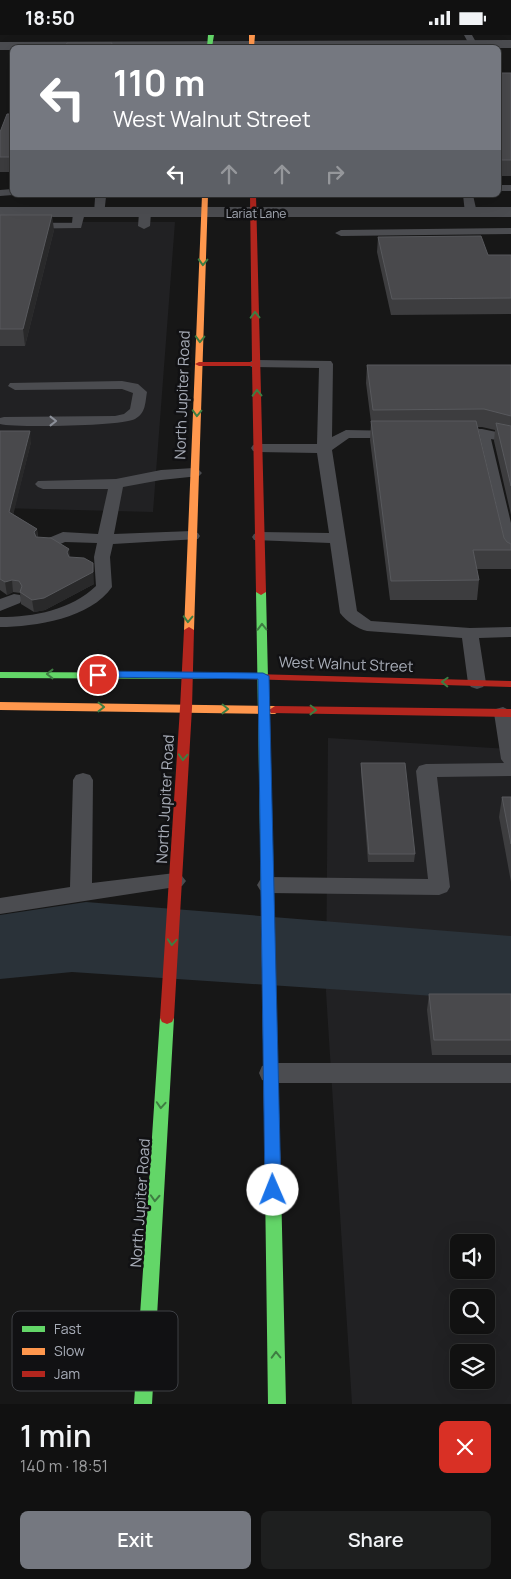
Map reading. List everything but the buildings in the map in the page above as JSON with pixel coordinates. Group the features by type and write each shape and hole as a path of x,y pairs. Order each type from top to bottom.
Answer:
{"main road":[{"name":"North Jupiter Road","path":"149,1311 186,708 205,197"},
{"path":"253,197 277,1404"},
{"path":"199,364 256,364"},
{"name":"West Walnut Street","path":"0,675 263,676 511,684"},
{"path":"0,706 507,713"},
{"name":"North Jupiter Road","path":"143,1404 144,1391"}],"street":[{"path":"0,45 85,40 252,43 470,40 511,44"},
{"name":"Lariat Lane","path":"0,212 100,213 145,220 205,213 511,212"}],"lane":[{"path":"100,213 101,197"},
{"path":"468,197 471,213"},
{"path":"0,226 78,226 80,213"},
{"path":"340,233 511,231"},
{"path":"256,364 326,364 324,449 349,613 367,626 470,633 511,632"},
{"path":"4,421 115,420 129,417 136,411 140,392 133,387 122,385 14,386"},
{"path":"444,433 482,433 511,439"},
{"path":"482,433 511,557"},
{"path":"258,448 324,449 346,435 405,434"},
{"path":"44,484 116,484 161,475 194,473"},
{"path":"0,622 22,622 74,609 93,598 104,587 104,546 116,484"},
{"path":"45,545 63,537 104,546 192,536"},
{"path":"260,537 339,538"},
{"path":"86,561 104,546"},
{"path":"470,633 477,683"},
{"path":"507,713 511,759"},
{"path":"268,894 439,887 426,771 511,769"},
{"path":"81,893 83,780"},
{"path":"0,906 81,893 175,887"},
{"path":"271,1065 511,1073"}],"shaded area":[{"path":"0,222 175,222 153,512 0,508"},
{"path":"328,738 511,749 511,1404 352,1404 326,992"},
{"path":"86,902 511,936 511,1001 72,972 0,979 0,915"}],"traffic: fast":[{"path":"210,45 211,35"},
{"path":"261,592 267,896"},
{"path":"0,675 220,676"},
{"path":"149,1311 167,1018"},
{"path":"273,1185 277,1404"},
{"path":"143,1404 144,1391"}],"traffic: slow":[{"path":"252,35 252,45"},
{"path":"189,630 205,197"},
{"path":"0,706 275,710"},
{"path":"267,896 273,1185"}],"traffic: jam":[{"path":"253,197 261,592"},
{"path":"199,364 256,364"},
{"path":"167,1018 189,630"},
{"path":"220,676 511,684"},
{"path":"275,710 511,713"}],"route":[{"path":"98,675 263,676 273,1190"}]}
